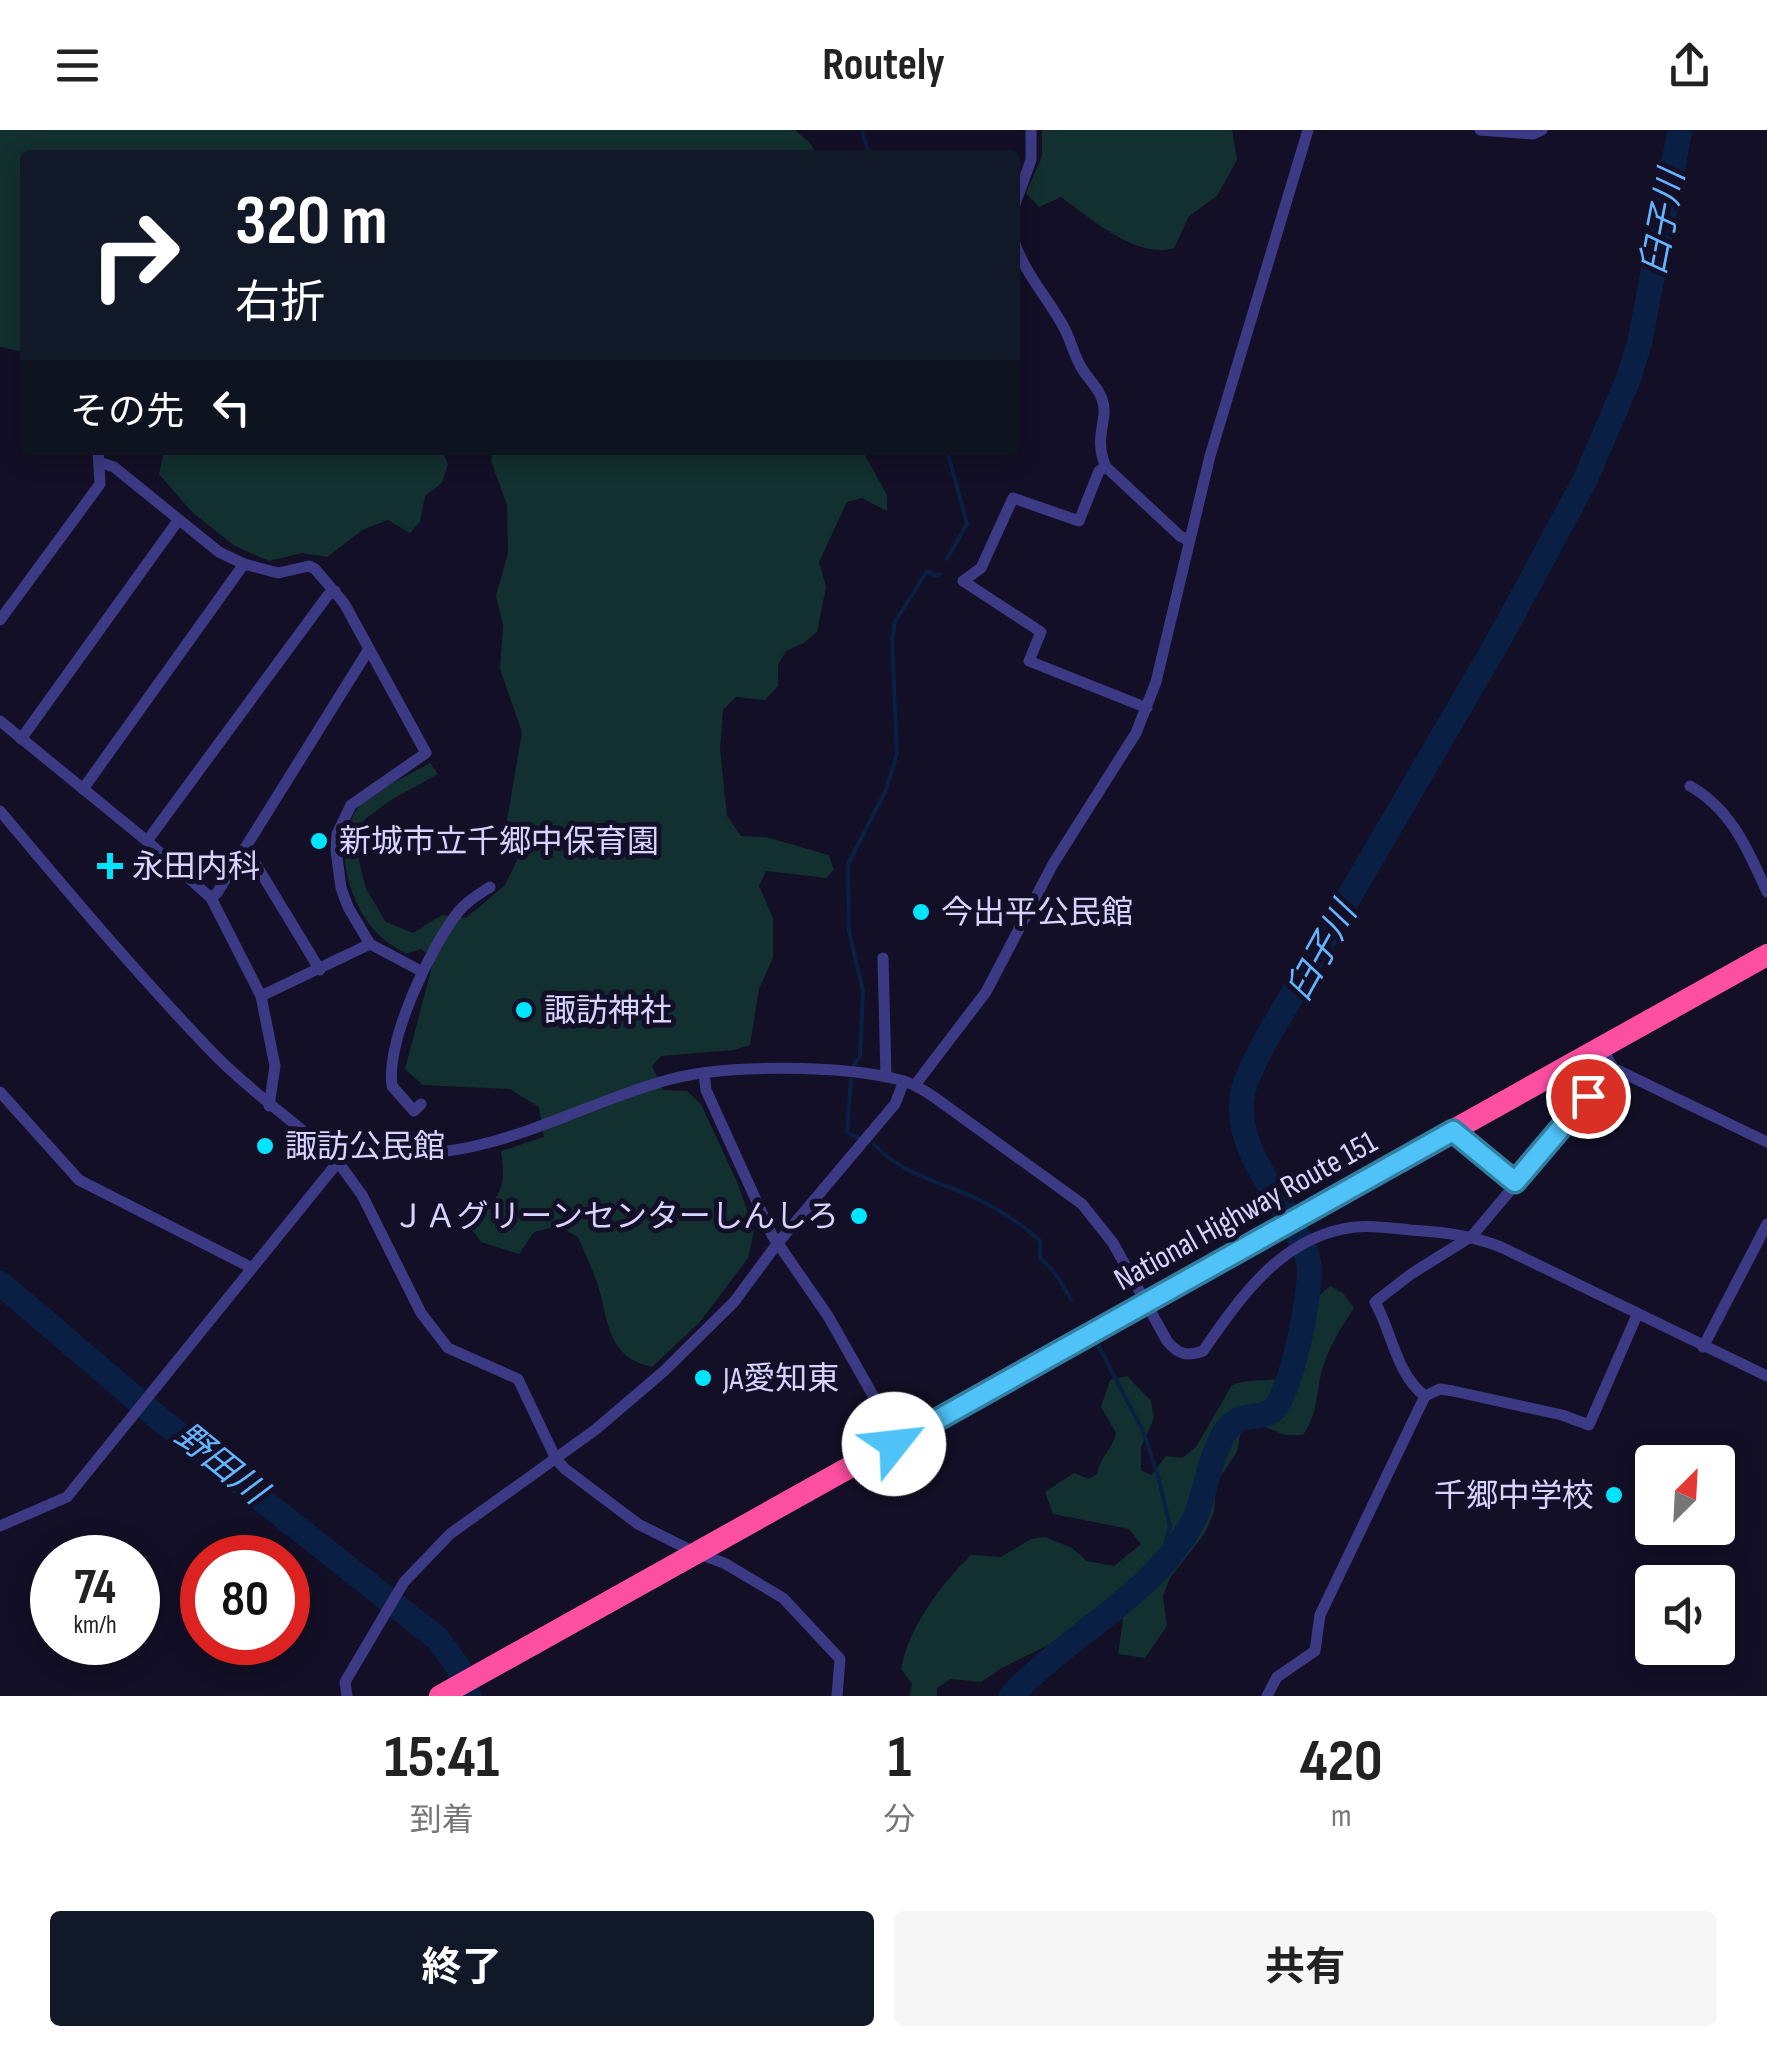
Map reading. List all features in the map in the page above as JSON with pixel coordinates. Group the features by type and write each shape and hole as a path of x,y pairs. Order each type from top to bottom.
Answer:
{"highway":[{"name":"National Highway Route 151","path":"440,1696 1453,1131 1607,1058 1767,955"}],"street":[{"path":"1020,190 1031,160 1032,130"},
{"path":"347,1696 346,1682 398,1589 450,1534 556,1458 663,1372 734,1302 777,1244 986,992 1053,864 1147,708 1188,540 1249,321 1308,130"},
{"path":"1480,130 1533,134 1542,130"},
{"path":"1020,257 1102,396 1105,411 1098,436 1106,466 1188,540"},
{"path":"98,456 219,552 244,564 284,573 309,566 335,590 426,753 351,804 338,834 341,888 370,944 421,971"},
{"path":"0,620 100,484 98,456"},
{"path":"1106,466 1099,471 1079,521 1012,498 981,568 963,581 1041,632 1029,661 1147,708"},
{"path":"20,739 177,522"},
{"path":"83,789 244,564"},
{"path":"148,841 335,590"},
{"path":"211,898 368,648"},
{"path":"0,721 148,841 211,898 261,996 275,1066 269,1106"},
{"path":"1690,786 1722,811 1741,833 1767,892"},
{"path":"0,811 213,1053 269,1106 316,1140 338,1162 362,1195 421,1313 448,1348 518,1379 565,1469 638,1524 724,1563 783,1598 840,1659 837,1696"},
{"path":"244,850 249,852 320,970"},
{"path":"421,1104 414,1112 390,1079 406,1012 421,971 458,912 490,886"},
{"path":"261,996 370,944"},
{"path":"883,958 886,1077"},
{"path":"1425,1396 1397,1357 1375,1302 1410,1274 1472,1236 1607,1058 1767,1142"},
{"path":"0,1526 67,1497 338,1162 346,1157 479,1146 671,1079 704,1073 796,1070 886,1077 909,1083 1082,1204 1113,1244 1166,1341 1176,1352 1191,1356 1203,1351 1256,1281 1282,1255 1317,1238 1355,1227 1472,1236 1767,1376"},
{"path":"704,1073 706,1090 777,1244 828,1316 875,1399 863,1418 863,1462"},
{"path":"0,1092 79,1180 252,1268"},
{"path":"1453,1131 1515,1182"},
{"path":"1703,1347 1767,1224"},
{"path":"1267,1696 1277,1677 1315,1651 1320,1614 1425,1396 1440,1389 1453,1391 1589,1424 1637,1315"}],"green space":[{"path":"0,130 795,130 815,150 20,150 20,351 0,347"},
{"path":"1042,130 1232,130 1237,160 1217,196 1189,216 1174,248 1145,248 1100,226 1061,197 1039,207 1026,193 1042,156"},
{"path":"163,455 444,455 448,464 442,483 425,496 420,522 410,533 388,520 364,529 327,557 302,553 269,561 235,546 193,513 159,474"},
{"path":"492,455 865,455 887,495 887,511 862,498 847,502 819,562 826,587 817,632 786,651 778,665 778,686 765,700 736,697 723,710 720,749 727,816 741,836 766,837 829,855 834,870 826,878 766,871 759,886 773,918 773,958 759,989 750,1045 661,1056 652,1066 663,1090 687,1091 701,1104 738,1184 754,1231 748,1258 700,1322 652,1367 628,1357 614,1341 578,1237 558,1226 534,1232 519,1254 481,1242 468,1224 498,1193 503,1177 501,1151 544,1137 539,1107 510,1089 423,1085 405,1069 434,959 421,949 406,954 380,936 360,909 347,875 346,840 358,808 381,790 430,763 438,774 365,819 358,857 366,889 386,922 413,933 442,915 466,918 505,885 520,854 506,826 522,732 500,669 503,625 496,596 508,553 507,505"},
{"path":"1330,1286 1343,1293 1354,1308 1327,1357 1308,1428 1303,1435 1285,1435 1253,1422 1241,1430 1237,1452 1216,1483 1214,1512 1205,1533 1170,1578 1163,1596 1167,1626 1145,1658 1118,1654 1123,1619 1105,1609 1073,1633 981,1682 951,1679 937,1688 937,1696 910,1696 912,1684 901,1669 911,1638 938,1593 971,1555 1001,1557 1031,1539 1045,1537 1072,1548 1087,1561 1114,1566 1141,1544 1129,1529 1053,1514 1045,1492 1074,1473 1089,1479 1097,1474 1116,1433 1101,1407 1110,1380 1127,1376 1151,1401 1154,1418 1141,1447 1141,1470 1151,1475 1166,1456 1182,1458 1196,1447 1232,1385 1295,1376 1314,1300"}],"waterway":[{"path":"862,130 868,150"},
{"name":"臼子川","path":"1011,1696 1124,1601 1165,1561 1195,1517 1212,1460 1226,1431 1237,1420 1272,1411 1286,1386 1304,1319 1309,1266 1301,1240 1247,1142 1241,1108 1243,1091 1264,1043 1501,636 1585,480 1628,380 1640,341 1680,130"},
{"path":"947,559 967,524 948,455"},
{"path":"853,1067 860,1056 863,991 849,931 848,864 886,790 897,754 892,640 895,622 927,571 939,574"},
{"path":"851,1080 847,1133 859,1138"},
{"path":"874,1144 898,1164 983,1202 1027,1230 1040,1241 1040,1258 1071,1299"},
{"name":"野田川","path":"0,1283 156,1416 438,1639 458,1667 469,1696"},
{"path":"1096,1341 1144,1433 1159,1480 1170,1526 1160,1566"}],"place":[{"name":"新城市立千郷中保育園","path":"319,841"},
{"name":"永田内科","path":"110,866"},
{"name":"今出平公民館","path":"921,912"},
{"name":"諏訪神社","path":"524,1010"},
{"name":"諏訪公民館","path":"265,1146"},
{"name":"ＪＡグリーンセンターしんしろ","path":"859,1216"},
{"name":"JA愛知東","path":"703,1378"},
{"name":"千郷中学校","path":"1614,1495"}],"route":[{"path":"894,1444 1453,1131 1515,1182 1588,1096"}]}
